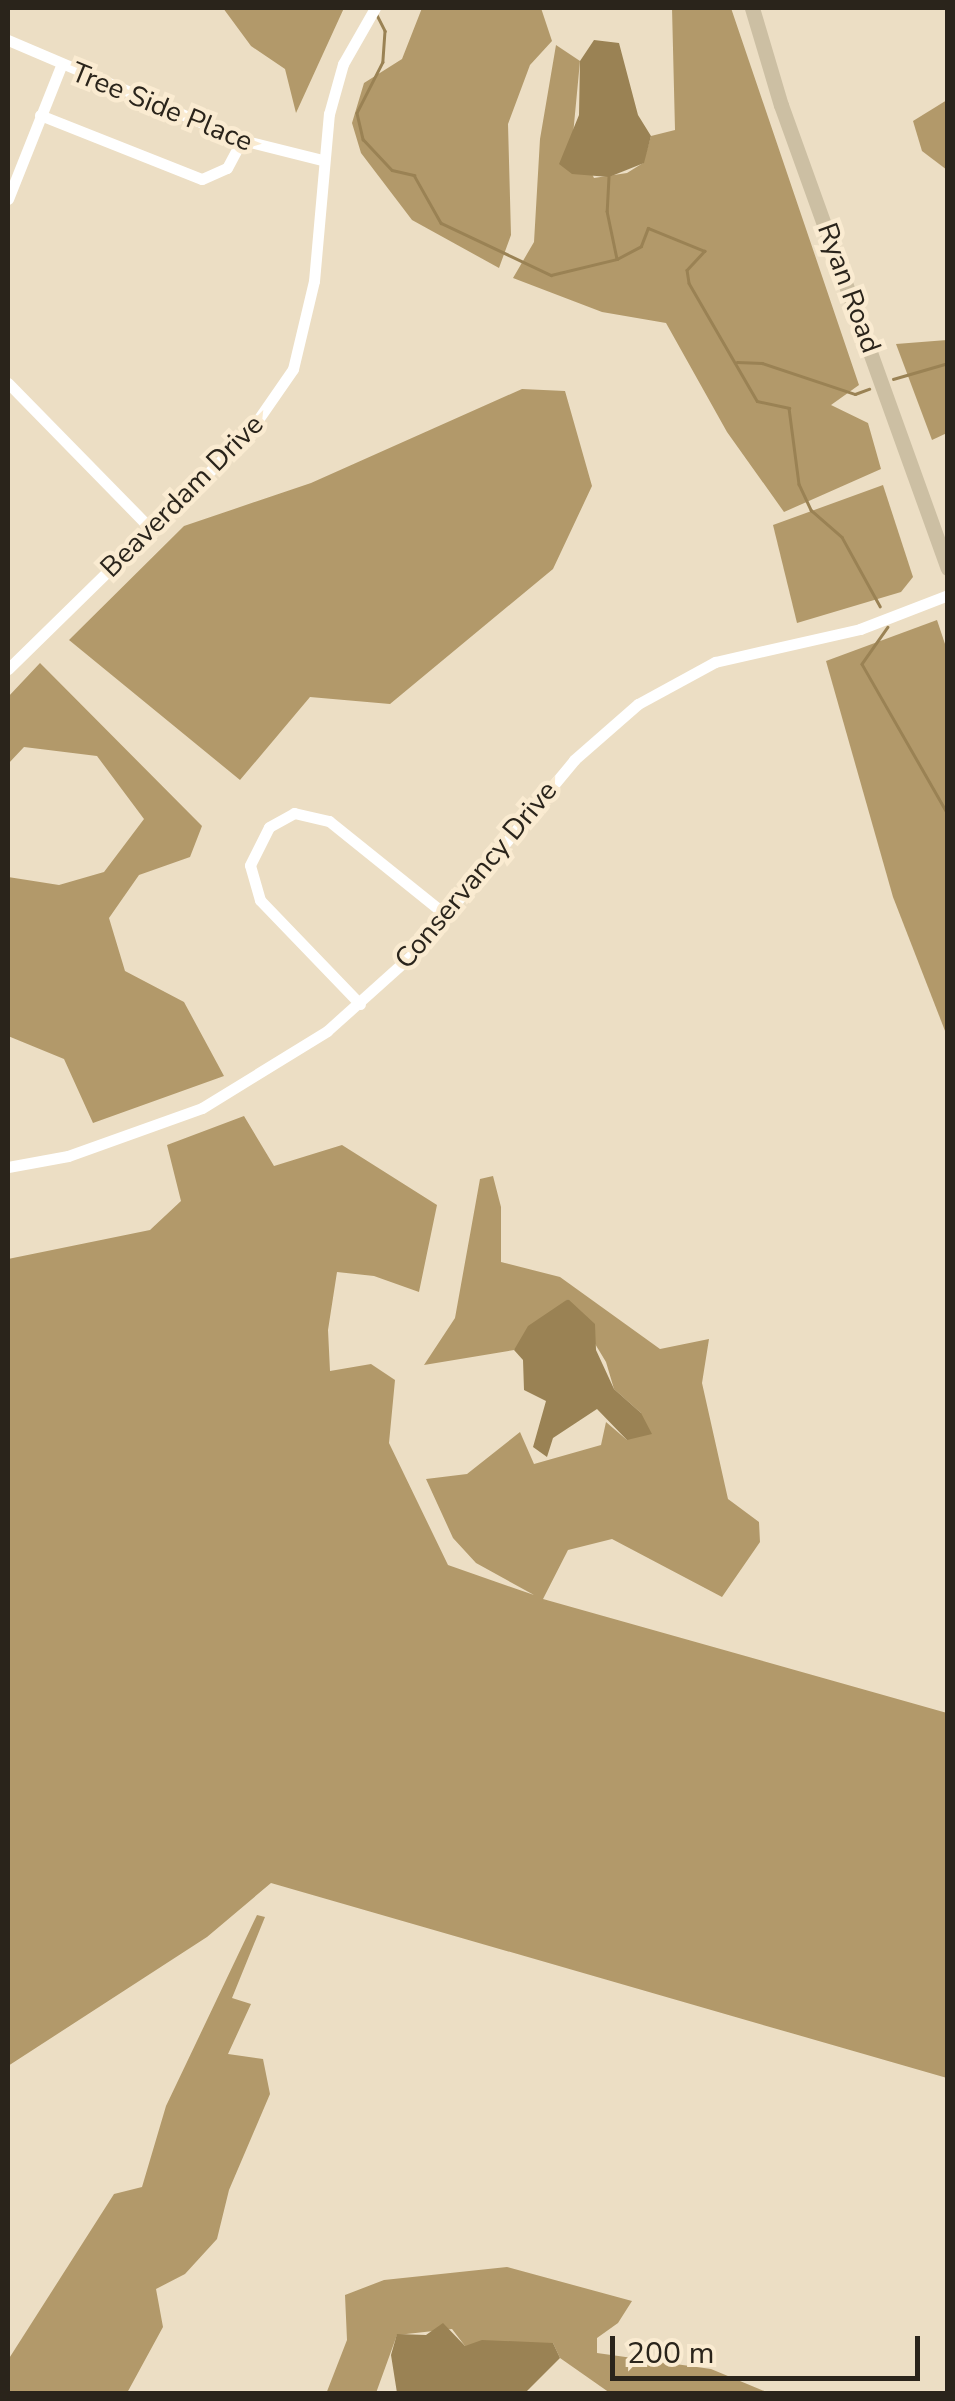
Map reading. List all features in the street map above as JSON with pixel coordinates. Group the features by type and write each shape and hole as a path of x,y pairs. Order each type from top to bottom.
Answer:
{"main road":[{"name":"Ryan Road","path":"752,8 780,105 948,568"}],"street":[{"name":"Beaverdam Drive","path":"8,669 248,434 293,369 314,280 322,160 336,82 372,11"},
{"name":"Tree Side Place","path":"8,40 61,66 242,140 322,160"},
{"path":"8,200 61,66"},
{"path":"40,116 202,179 227,168 242,140"},
{"path":"8,383 150,528"},
{"name":"Conservancy Drive","path":"8,1166 68,1156 202,1108 264,1074 360,1004 447,916 574,760 638,704 714,662 860,629 948,595"},
{"path":"360,1004 260,900 250,866 269,827 294,813 330,821 447,916"}],"shaded area":[{"path":"223,8 344,8 296,113 285,69 251,46"},
{"path":"422,8 541,8 552,41 530,65 508,124 511,235 499,268 412,220 361,153 352,123 364,83 402,59"},
{"path":"672,8 731,8 859,385 831,405 868,423 881,469 784,512 727,432 666,323 602,312 513,278 534,242 540,139 556,45 580,61 573,135 594,178 627,173 643,163 651,136 675,130"},
{"path":"594,40 619,43 638,115 651,136 644,163 609,177 572,174 559,164 579,115 580,61"},
{"path":"947,100 947,170 922,151 913,121"},
{"path":"947,340 947,433 932,440 896,344"},
{"path":"522,389 565,391 592,486 553,569 390,704 310,697 240,780 69,640 184,526 311,483"},
{"path":"883,485 913,577 901,592 797,623 773,525"},
{"path":"937,620 948,653 947,1036 893,897 826,661"},
{"path":"40,663 202,826 190,857 139,875 109,918 125,971 184,1002 224,1076 93,1123 64,1059 8,1036 8,877 59,885 104,872 144,819 97,756 24,747 8,764 8,697"},
{"path":"244,1116 274,1166 342,1145 437,1205 419,1292 374,1276 337,1272 328,1330 330,1371 371,1364 395,1380 389,1443 448,1565 534,1595 476,1563 453,1538 426,1479 467,1474 520,1432 534,1464 601,1445 606,1422 627,1440 641,1413 614,1389 606,1362 568,1299 514,1350 424,1365 455,1318 480,1179 493,1176 501,1207 501,1262 560,1277 660,1349 709,1339 702,1383 728,1499 759,1522 760,1542 722,1597 612,1539 568,1550 543,1599 947,1713 947,2078 271,1883 207,1937 8,2066 8,1259 150,1230 181,1201 167,1145"},
{"path":"568,1299 595,1324 596,1350 614,1389 641,1413 652,1434 627,1440 597,1409 553,1438 547,1457 533,1447 546,1401 524,1390 523,1360 514,1350 528,1326"},
{"path":"257,1915 265,1917 232,1998 251,2004 228,2054 263,2059 270,2094 229,2190 217,2239 185,2274 156,2289 163,2327 127,2393 8,2393 8,2360 114,2194 142,2187 166,2106"},
{"path":"507,2267 632,2301 618,2323 597,2338 597,2353 711,2369 769,2393 610,2393 560,2358 553,2343 465,2346 452,2329 397,2335 376,2393 326,2394 347,2340 345,2295 384,2280"},
{"path":"443,2323 465,2346 482,2340 553,2343 560,2358 525,2393 397,2393 391,2355 397,2334 426,2335"}],"waterway":[{"path":"376,13 385,31 383,62 357,113 363,139 392,170 414,175 441,223 551,275 617,259 641,246 648,228 705,251 687,270 689,283 757,401 789,408 799,484 811,510 842,537 880,606"},
{"path":"609,177 607,211 617,259"},
{"path":"737,362 762,363 855,394 869,389"},
{"path":"893,379 948,363"},
{"path":"888,627 862,664 948,814"}]}
